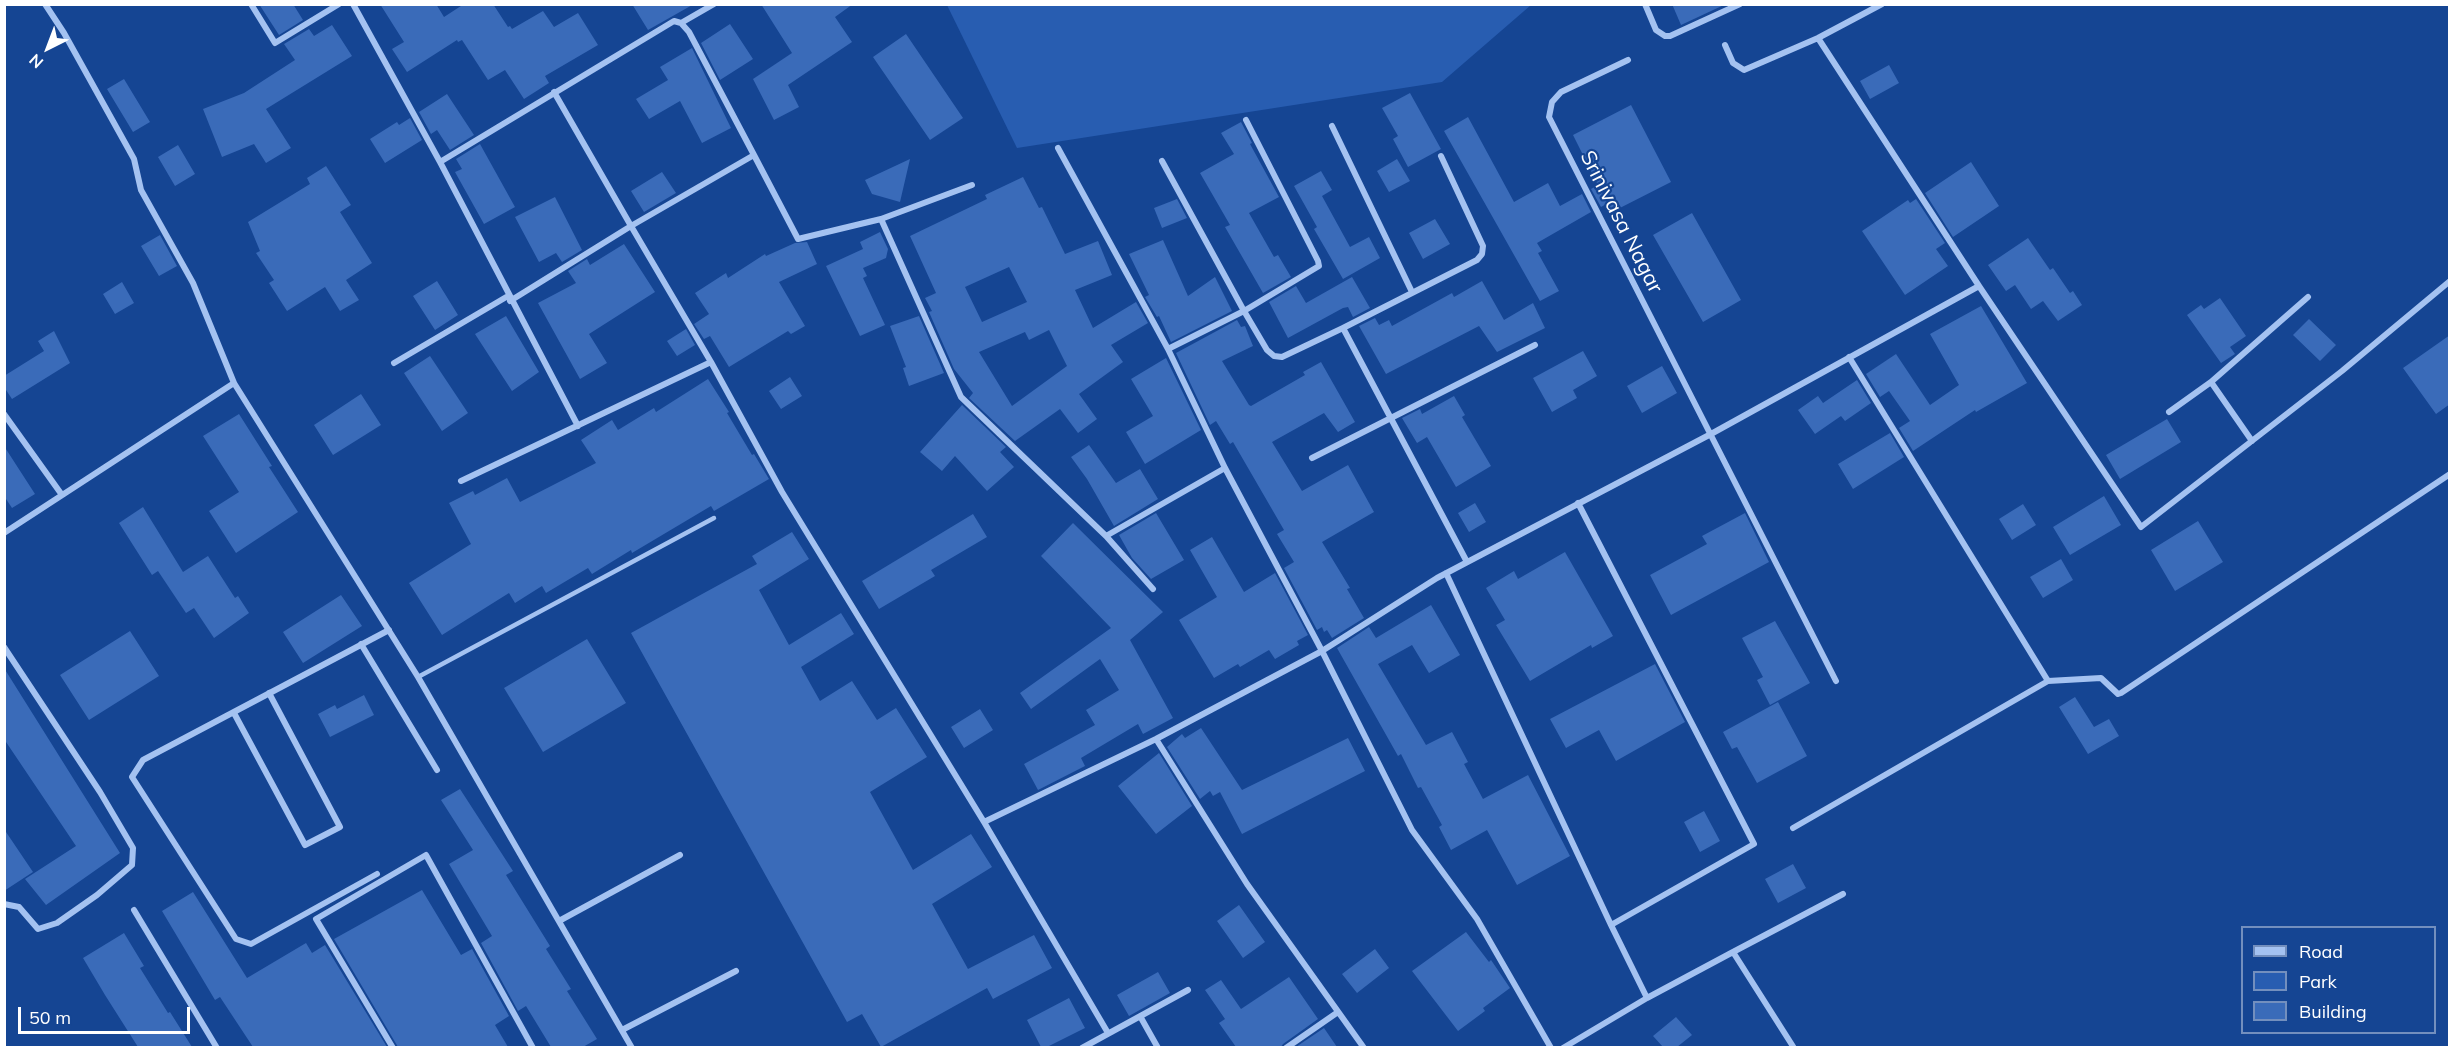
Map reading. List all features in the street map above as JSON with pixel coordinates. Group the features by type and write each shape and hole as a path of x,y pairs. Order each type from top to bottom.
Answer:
{"street":[{"path":"45,4 64,33 134,159 141,190 193,283 234,383 418,677 632,1047"},
{"path":"251,4 275,43 339,4"},
{"path":"353,4 440,162 509,298 578,426"},
{"path":"681,23 714,4"},
{"path":"1645,4 1656,30 1665,36 1740,4"},
{"path":"1725,45 1732,63 1744,70 1818,38 1882,4"},
{"path":"440,162 674,21 681,23 689,32 798,239 881,219 972,185"},
{"path":"1818,38 1979,286 2141,527 2342,371 2450,281"},
{"name":"Srinivasa Nagar","path":"1628,60 1561,92 1552,102 1549,117 1711,434"},
{"path":"554,92 711,362 782,492 984,822 1108,1033"},
{"path":"1168,349 1244,311 1315,271 1319,266 1246,120"},
{"path":"1332,126 1412,292"},
{"path":"1058,148 1168,349 1225,468 1322,651 1412,830 1477,919 1551,1047"},
{"path":"394,363 754,155"},
{"path":"1162,161 1267,350 1274,356 1282,357 1477,260 1482,254 1483,246 1441,156"},
{"path":"881,219 962,397 1106,536 1153,589"},
{"path":"984,822 1156,739 1322,651 1446,573 1711,434 1979,286"},
{"path":"2169,412 2211,382 2308,297"},
{"path":"1343,328 1467,562"},
{"path":"1312,458 1535,345"},
{"path":"1849,357 2048,681"},
{"path":"461,481 711,362"},
{"path":"2211,382 2252,441"},
{"path":"4,533 234,383"},
{"path":"4,414 62,495"},
{"path":"1711,434 1836,681"},
{"path":"1106,536 1225,468"},
{"path":"1793,828 2048,681 2101,678 2118,694 2121,693 2450,474"},
{"path":"1578,503 1754,844 1611,925"},
{"path":"1446,573 1647,998"},
{"path":"377,874 250,944 236,939 132,777 143,760 389,630"},
{"path":"361,644 437,770"},
{"path":"4,648 100,792 133,849 132,865 97,895 57,923 38,929 19,907 4,904"},
{"path":"234,713 304,844 340,827 269,693"},
{"path":"1156,739 1247,885 1364,1047"},
{"path":"393,1047 316,919 426,855 533,1047"},
{"path":"559,921 680,855"},
{"path":"1563,1047 1647,998 1843,894"},
{"path":"134,910 217,1047"},
{"path":"1733,952 1794,1047"},
{"path":"622,1030 736,970"},
{"path":"1082,1047 1188,990"},
{"path":"1287,1047 1338,1012"},
{"path":"1140,1016 1158,1047"}],"lane":[{"path":"418,677 714,518"}],"green space":[{"path":"947,5 1531,5 1442,82 1017,148"}],"building":[{"path":"259,4 293,4 303,20 279,35"},
{"path":"380,4 436,4 444,17 464,4 493,4 508,27 512,29 543,11 554,27 578,13 598,45 545,76 549,83 524,99 505,70 488,80 462,40 458,42 457,40 407,72 392,49 404,42"},
{"path":"632,4 694,4 648,30"},
{"path":"761,4 853,4 835,17 852,42 788,85 799,107 774,120 753,79 792,53"},
{"path":"1672,4 1726,4 1681,25"},
{"path":"730,24 753,59 720,80 701,43"},
{"path":"332,25 352,56 266,109 291,148 266,163 254,144 222,157 203,109 244,93 295,60 284,44 309,29 314,36"},
{"path":"906,34 963,118 930,140 873,57"},
{"path":"692,48 731,128 702,143 680,101 649,119 636,99 668,80 660,67"},
{"path":"1889,65 1899,83 1870,99 1860,81"},
{"path":"124,79 150,122 133,132 107,89"},
{"path":"1410,93 1441,149 1408,167 1393,139 1398,136 1382,108"},
{"path":"447,94 474,135 450,150 437,130 431,134 419,112"},
{"path":"1631,105 1671,182 1612,212 1608,203 1601,207 1591,189 1598,185 1573,135"},
{"path":"1468,117 1514,202 1548,183 1560,206 1582,194 1591,212 1537,243 1542,251 1538,253 1559,291 1540,301 1444,131"},
{"path":"410,118 422,140 385,163 370,139 397,122 399,125"},
{"path":"1241,122 1252,143 1250,144 1279,197 1249,213 1274,257 1278,255 1291,277 1263,293 1225,227 1230,225 1200,173 1234,154 1221,133"},
{"path":"480,144 515,207 484,224 455,172 462,169 456,159"},
{"path":"178,145 195,174 175,186 158,157"},
{"path":"910,159 900,202 872,194 865,180"},
{"path":"1397,159 1410,181 1389,192 1377,171"},
{"path":"1971,162 1999,206 1953,237 1925,193"},
{"path":"326,166 351,205 340,212 372,263 346,280 359,300 340,311 325,287 287,311 269,283 274,280 256,253 260,251 248,222 310,184 307,178"},
{"path":"1321,171 1332,190 1322,196 1350,247 1369,237 1380,258 1343,279 1314,229 1317,227 1294,186"},
{"path":"662,172 676,193 644,212 631,191"},
{"path":"1023,177 1039,208 1042,207 1065,254 1098,241 1112,275 1075,290 1093,328 1136,302 1148,323 1111,345 1123,362 1079,394 1097,419 1078,433 1060,409 1015,441 969,398 973,393 954,369 929,312 932,311 925,298 936,293 910,236 987,199 985,195","holes":["1009,267 1027,302 982,322 965,287","1049,330 1067,366 1012,406 979,352 1025,332 1029,340"]},
{"path":"555,197 582,250 562,262 556,253 539,262 515,217"},
{"path":"1177,199 1187,218 1162,228 1154,208"},
{"path":"1916,199 1945,243 1936,249 1948,266 1905,295 1862,231 1908,200 1910,203"},
{"path":"1692,213 1741,300 1703,322 1653,235"},
{"path":"1435,219 1450,244 1423,259 1409,233"},
{"path":"880,232 888,249 886,258 863,268 867,276 863,278 885,325 860,336 826,266 863,249 860,242"},
{"path":"160,235 177,266 159,276 141,246"},
{"path":"2028,238 2050,270 2053,268 2070,293 2073,291 2082,305 2058,321 2043,301 2031,309 2015,285 2006,291 1988,265"},
{"path":"1163,240 1188,296 1215,277 1232,311 1171,342 1159,316 1157,317 1145,297 1149,295 1129,254"},
{"path":"807,242 817,264 779,282 805,326 791,334 788,331 729,367 710,336 704,339 694,324 709,314 695,293 726,273 728,278 765,254 766,256 795,243"},
{"path":"624,244 655,292 589,334 607,363 580,379 538,303 576,283 568,271 587,259 590,265"},
{"path":"1352,277 1370,308 1353,317 1348,307 1343,308 1288,338 1269,302 1296,286 1306,303"},
{"path":"437,281 458,315 435,330 413,296"},
{"path":"1482,281 1504,320 1533,303 1545,328 1497,352 1479,326 1386,374 1359,326 1375,318 1379,325 1389,320 1392,326 1452,293 1454,297"},
{"path":"122,282 134,303 115,314 103,294"},
{"path":"2220,298 2246,336 2230,347 2235,354 2221,363 2187,315 2201,305 2204,309"},
{"path":"1981,306 2027,383 1976,412 1975,410 1913,451 1899,428 1910,421 1889,391 1880,397 1866,374 1896,354 1930,405 1959,385 1930,334"},
{"path":"506,316 539,372 512,391 475,334"},
{"path":"919,316 944,373 909,386 903,368 906,367 890,326"},
{"path":"2309,319 2336,345 2320,361 2293,335"},
{"path":"1237,320 1241,327 1245,326 1253,346 1222,361 1249,405 1251,406 1305,375 1303,372 1321,362 1355,422 1338,432 1324,413 1272,442 1302,491 1348,465 1374,512 1322,542 1350,588 1347,589 1364,618 1332,638 1327,630 1324,632 1322,627 1317,630 1284,568 1294,562 1277,534 1284,530 1233,442 1230,444 1216,421 1210,425 1176,353"},
{"path":"686,329 695,345 677,356 667,341"},
{"path":"54,331 70,363 12,399 4,387 4,376 44,351 38,341"},
{"path":"2450,335 2450,404 2436,414 2403,368"},
{"path":"1583,351 1597,376 1573,390 1577,398 1552,412 1533,378"},
{"path":"430,356 468,413 442,431 404,373"},
{"path":"1166,358 1201,430 1145,464 1126,432 1153,416 1131,379"},
{"path":"1662,366 1677,393 1642,413 1627,386"},
{"path":"790,377 802,396 781,409 769,391"},
{"path":"708,379 752,455 754,454 769,479 714,511 711,506 592,574 588,568 546,593 542,586 515,603 509,593 442,635 409,583 471,544 449,503 473,491 475,495 507,478 520,502 596,463 581,440 612,420 618,430 654,408 656,412"},
{"path":"1857,380 1871,403 1845,421 1841,416 1815,434 1798,410 1818,396 1823,403"},
{"path":"361,394 381,425 333,455 314,425"},
{"path":"1454,396 1465,415 1462,417 1491,466 1456,487 1427,437 1417,443 1402,418 1420,409 1422,414"},
{"path":"962,405 1006,447 1000,452 1014,467 987,491 955,456 942,471 920,452"},
{"path":"239,414 298,512 236,553 209,511 239,492 203,436"},
{"path":"2167,419 2181,442 2120,479 2106,455"},
{"path":"1890,433 1904,457 1853,489 1838,464"},
{"path":"1089,445 1116,483 1140,469 1158,499 1114,526 1087,479 1071,457"},
{"path":"4,446 35,494 12,508 4,496"},
{"path":"2104,496 2121,525 2070,555 2053,527"},
{"path":"1475,503 1486,522 1469,532 1458,513"},
{"path":"2023,504 2036,525 2012,540 1999,519"},
{"path":"143,507 183,572 208,556 235,598 238,596 249,613 214,638 194,608 186,613 158,571 152,575 119,523"},
{"path":"1156,513 1184,560 1151,579 1132,558 1119,535"},
{"path":"1745,513 1769,562 1671,615 1650,575 1707,544 1702,536"},
{"path":"973,514 987,537 931,570 935,576 879,609 862,581"},
{"path":"2198,521 2223,562 2175,591 2151,550"},
{"path":"1073,523 1163,612 1130,640 1173,718 1143,734 1138,724 1081,758 1085,766 1038,790 1024,764 1095,725 1086,710 1119,690 1100,659 1031,709 1020,693 1111,628 1041,556"},
{"path":"792,532 809,559 759,590 789,645 841,613 854,634 801,667 820,701 852,681 877,720 896,708 927,757 870,792 913,870 971,834 992,867 932,904 968,969 1034,935 1052,968 993,999 987,988 881,1047 862,1014 847,1022 631,633 757,564 752,556"},
{"path":"1212,537 1244,592 1275,573 1308,635 1297,641 1299,645 1275,659 1269,650 1240,667 1238,664 1214,678 1179,620 1217,597 1190,550"},
{"path":"1565,552 1613,636 1592,648 1591,645 1530,681 1496,625 1505,620 1486,588 1514,571 1518,579"},
{"path":"2061,559 2073,580 2043,598 2030,577"},
{"path":"341,595 362,626 303,663 283,632"},
{"path":"1431,605 1460,655 1429,673 1412,645 1378,664 1426,745 1452,732 1468,762 1464,764 1483,799 1528,775 1570,856 1517,885 1487,830 1451,850 1439,827 1442,825 1421,787 1418,788 1401,754 1398,756 1337,648 1369,627 1376,638"},
{"path":"1775,621 1810,683 1770,705 1757,680 1763,677 1742,638"},
{"path":"130,631 159,676 89,720 60,675"},
{"path":"587,639 626,703 543,752 504,688"},
{"path":"1655,664 1685,722 1616,761 1599,730 1566,748 1550,719"},
{"path":"4,668 120,853 46,905 25,879 76,846 4,739"},
{"path":"364,695 374,715 330,737 318,714 335,705 337,709"},
{"path":"2075,697 2094,727 2109,719 2119,736 2088,754 2059,707"},
{"path":"1778,702 1807,756 1757,783 1737,747 1732,749 1723,732"},
{"path":"980,709 993,730 964,748 951,727"},
{"path":"1201,728 1242,790 1348,738 1365,771 1242,834 1220,792 1213,796 1210,791 1200,799 1167,747 1182,734 1185,738"},
{"path":"1159,753 1192,806 1156,834 1118,786"},
{"path":"460,789 513,871 506,875 550,946 546,949 571,989 567,991 597,1039 583,1047 551,1047 526,1006 518,1011 481,943 492,936 449,864 473,850 441,800"},
{"path":"1704,811 1720,841 1700,852 1684,822"},
{"path":"4,829 33,872 4,891"},
{"path":"1793,864 1806,888 1778,903 1765,879"},
{"path":"422,890 461,955 472,949 509,1016 495,1025 508,1047 398,1047 334,939"},
{"path":"193,892 247,978 306,943 312,953 325,945 387,1047 253,1047 220,997 215,1000 162,911"},
{"path":"1239,905 1265,942 1243,958 1217,921"},
{"path":"1466,932 1489,962 1491,960 1510,988 1458,1031 1412,971"},
{"path":"124,933 144,966 140,968 192,1047 138,1047 105,995 83,958"},
{"path":"1375,949 1389,968 1357,993 1342,974"},
{"path":"1158,972 1170,993 1129,1016 1117,995"},
{"path":"1289,977 1318,1019 1281,1047 1236,1047 1219,1023 1225,1019 1205,990 1221,980 1241,1009"},
{"path":"1069,998 1085,1028 1047,1047 1041,1047 1027,1020"},
{"path":"1676,1017 1692,1035 1677,1047 1663,1047 1653,1036"},
{"path":"1324,1028 1337,1047 1296,1047"}]}
